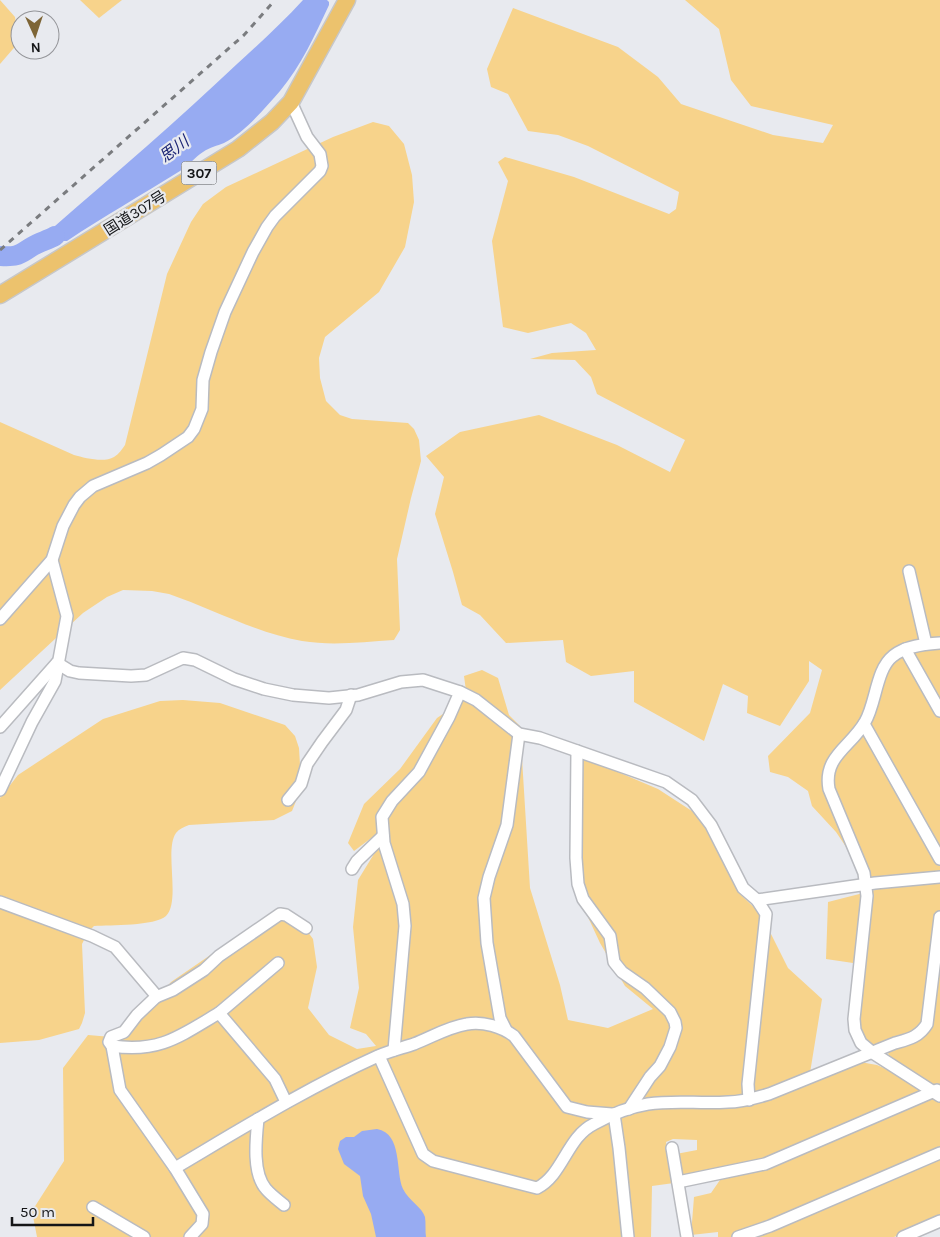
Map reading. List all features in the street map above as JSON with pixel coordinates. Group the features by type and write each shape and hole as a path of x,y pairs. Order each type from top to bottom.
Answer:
{"highway":[{"name":"国道307号","path":"0,295 238,149 272,122 291,102 346,0"}],"street":[{"path":"0,619 52,560 66,519 74,505 86,491 93,486 154,459 188,437 194,430 202,409 203,380 211,352 225,312 253,252 275,216 320,171 322,166 320,154 307,138 291,102"},
{"path":"0,790 32,722 55,681 66,616 52,560"},
{"path":"908,572 926,644"},
{"path":"938,1092 873,1053 861,1043 855,1030 854,1019 866,906 866,884 864,873 829,789 827,778 828,769 834,760 864,724 885,665 893,656 905,649 940,643"},
{"path":"905,649 940,711"},
{"path":"57,663 79,673 132,676 146,675 183,658 195,660 234,678 264,688 286,694 329,698 351,696 401,682 423,680 460,692 476,700 518,734 540,738 666,782 692,800 711,825 743,888 757,900 766,914 748,1084 749,1100"},
{"path":"0,727 57,663"},
{"path":"394,1050 405,926 403,904 384,836 382,817 392,801 424,764 460,692"},
{"path":"288,800 301,784 307,764 346,710 351,696"},
{"path":"864,724 940,859"},
{"path":"506,1030 500,1018 488,952 484,898 488,877 507,825 518,734"},
{"path":"577,751 576,858 578,884 583,899 610,936 614,962 622,972 645,988 670,1012 676,1022 670,1047 660,1066 650,1077 629,1109"},
{"path":"352,869 357,860 384,836"},
{"path":"757,900 866,884 940,877"},
{"path":"0,902 92,936 115,947 156,997"},
{"path":"190,1237 202,1224 203,1214 175,1168 120,1090 112,1046 109,1042 111,1037 124,1032 137,1015 156,997 173,990 204,970 219,956 280,914 286,915 306,928"},
{"path":"379,1056 422,1154 433,1161 537,1188 546,1183 575,1140 591,1125 614,1114 646,1104 749,1100 769,1094 895,1043 913,1038 922,1032 927,1024 940,917"},
{"path":"112,1046 130,1048 154,1047 175,1038 218,1013 278,963"},
{"path":"218,1013 275,1078 286,1102"},
{"path":"175,1168 286,1102 379,1056 469,1023 488,1025 506,1030 514,1036 567,1107 587,1112 614,1114"},
{"path":"678,1182 765,1164 938,1092"},
{"path":"614,1114 628,1237"},
{"path":"258,1119 255,1146 258,1174 265,1188 284,1205"},
{"path":"672,1148 687,1237"},
{"path":"738,1237 770,1226 940,1153"},
{"path":"93,1207 144,1237"},
{"path":"902,1237 940,1221"}],"shaded area":[{"path":"0,0 10,11 10,52 0,64"},
{"path":"80,0 122,0 99,18"},
{"path":"685,0 940,0 940,1217 894,1237 718,1237 718,1232 691,1235 694,1197 711,1193 720,1180 772,1166 764,1161 683,1179 676,1154 697,1150 697,1140 673,1139 666,1142 674,1183 652,1186 651,1237 418,1237 363,1172 387,1237 37,1237 32,1211 64,1161 63,1068 88,1035 123,1038 171,982 273,912 299,920 313,939 317,967 308,1008 329,1035 357,1049 376,1046 366,1034 350,1028 359,988 353,927 358,880 377,849 374,836 354,851 348,843 364,804 400,769 437,718 467,698 464,676 482,670 498,678 509,715 520,726 530,888 560,985 568,1020 608,1028 653,1009 625,986 600,943 574,887 575,759 592,761 658,789 695,813 721,851 741,895 761,914 788,968 822,999 810,1073 860,1062 877,1065 897,1074 888,1052 907,1043 873,1049 858,1049 853,1033 863,988 853,963 826,959 828,902 875,890 836,832 812,806 808,791 788,777 770,772 768,756 810,713 822,670 809,661 809,681 780,726 747,713 748,696 723,684 704,741 634,702 634,671 591,676 566,662 563,640 506,643 480,615 462,605 435,514 444,477 426,456 460,432 539,415 617,445 670,472 685,440 597,394 591,377 575,360 530,359 552,353 596,350 586,333 571,323 528,333 503,327 492,241 508,181 498,162 505,157 574,177 669,214 676,209 679,192 588,146 558,135 528,131 508,94 491,87 487,69 513,8 618,47 658,77 681,104 773,135 823,143 833,125 751,106 731,80 719,29"},
{"path":"373,122 389,126 404,144 412,175 414,202 405,247 379,292 325,337 319,358 320,378 326,401 340,415 352,419 408,423 414,429 419,440 421,461 397,559 400,630 394,640 359,643 302,641 251,627 169,594 152,591 123,590 107,597 83,613 0,690 0,422 74,455 100,460 116,456 125,445 167,274 191,222 203,204 226,187 333,137"},
{"path":"183,700 220,703 285,725 295,736 299,748 300,765 296,801 292,811 274,820 189,825 179,830 176,833 171,851 173,888 170,909 166,916 152,922 94,926 88,932 82,944 85,1013 79,1029 39,1040 0,1043 0,798 18,775 103,719 160,701"}],"water":[{"path":"303,0 327,0 329,5 295,71 280,91 247,127 232,139 206,150 180,171 67,241 63,241 59,236 52,242 38,248 36,246 30,247 33,243 57,233 55,226 192,105 271,33"},
{"path":"377,1129 385,1132 395,1145 403,1189 425,1217 426,1237 376,1237 371,1214 363,1196 360,1176 344,1164 338,1149 340,1141 346,1137 354,1137 362,1131"}],"waterway":[{"name":"思川","path":"0,256 18,255 55,236"}],"railway":[{"path":"0,250 244,35 275,0"}]}
